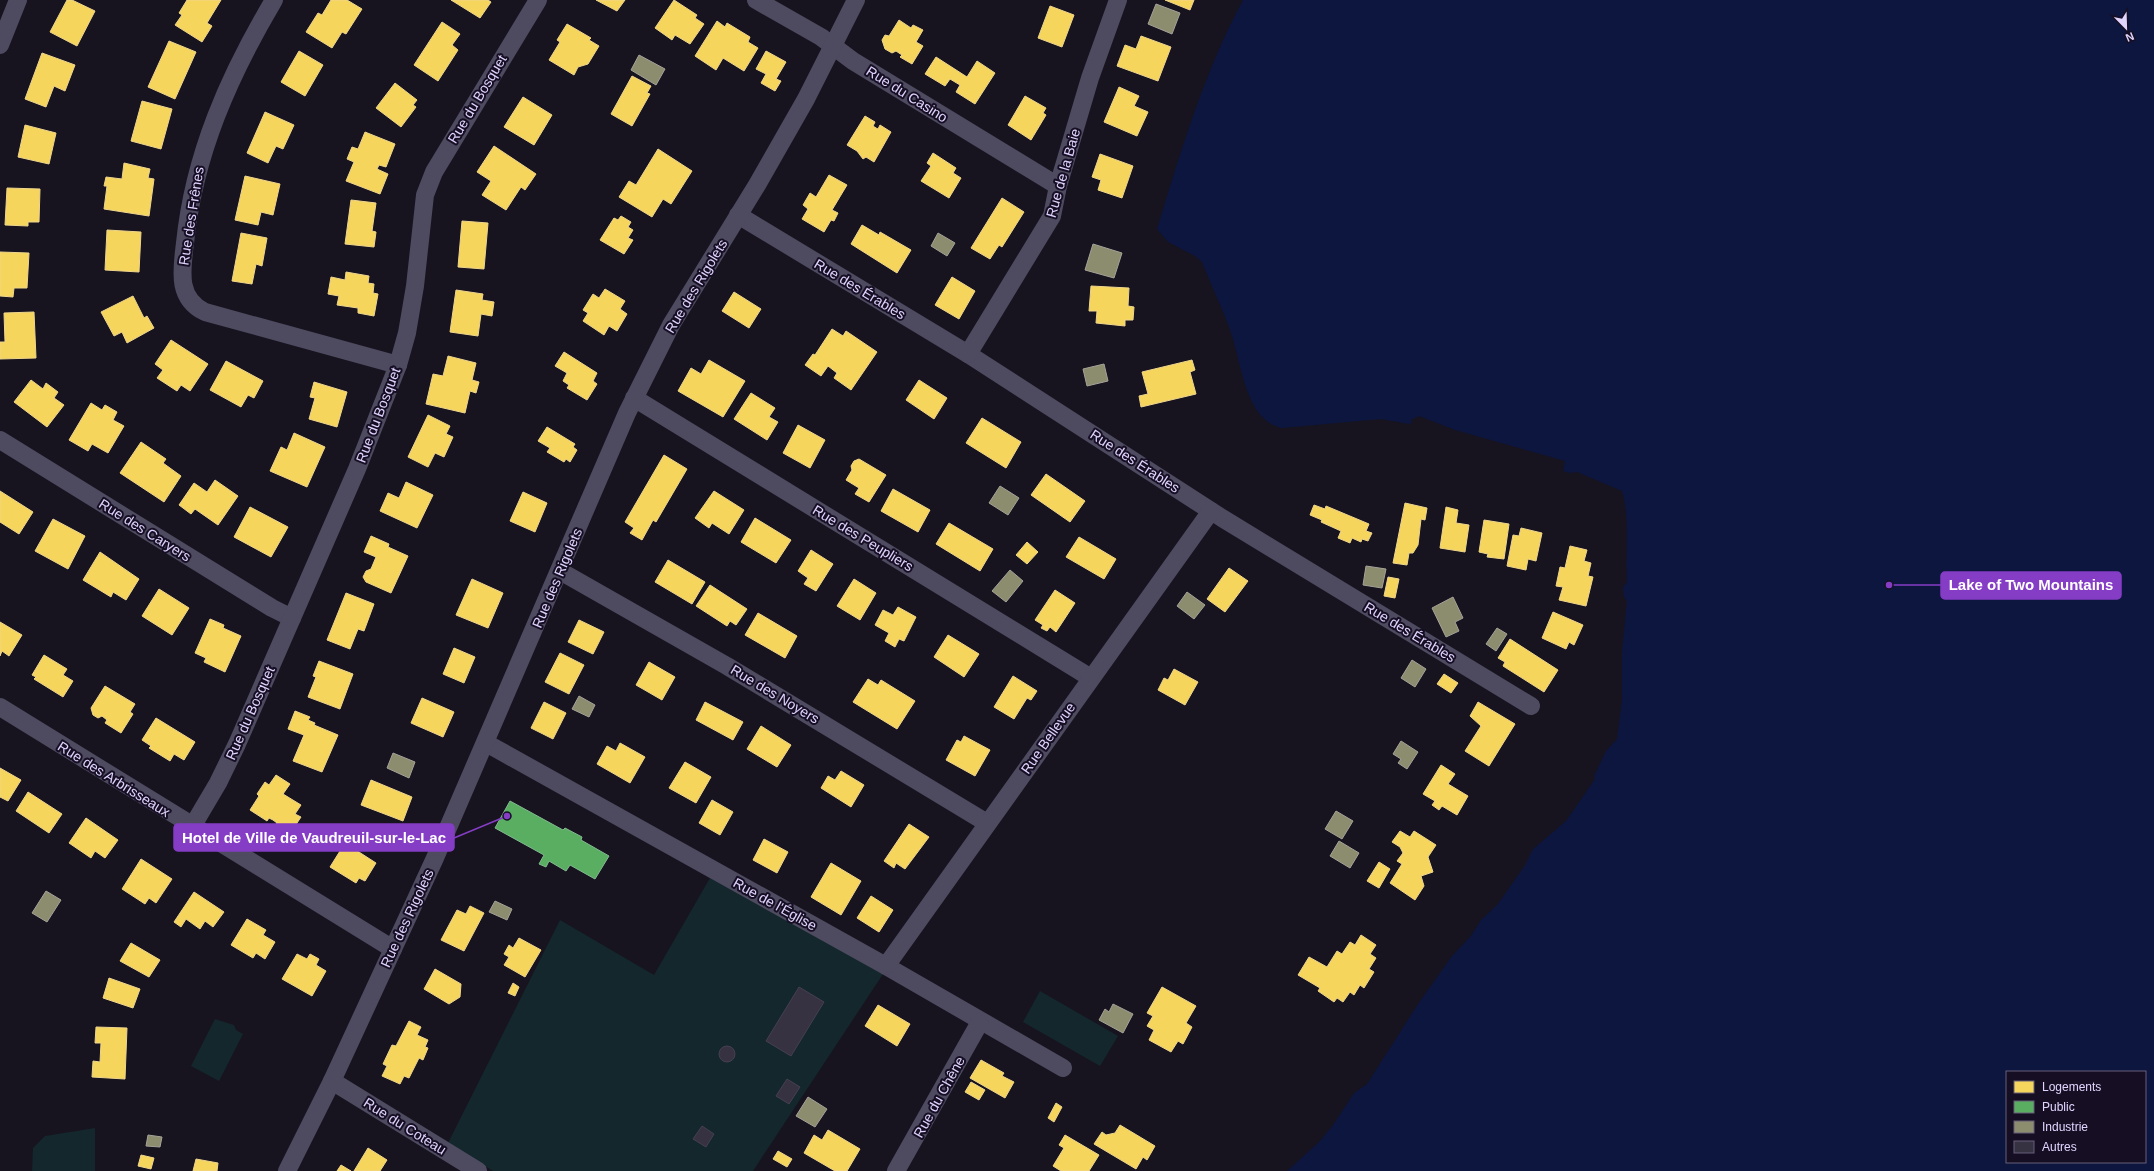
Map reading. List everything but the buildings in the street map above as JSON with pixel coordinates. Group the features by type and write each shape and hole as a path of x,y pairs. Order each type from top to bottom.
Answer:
{"street":[{"path":"0,45 18,0"},
{"name":"Rue des Frênes","path":"274,0 243,54 218,110 202,153 186,229 182,270 183,287 191,302 205,312 398,365"},
{"name":"Rue du Bosquet","path":"192,827 218,783 237,744 358,469 398,365 407,333 415,286 423,208 429,184 441,158 538,0"},
{"name":"Rue du Casino","path":"756,0 821,37 919,102 1058,186"},
{"name":"Rue des Rigolets","path":"287,1171 332,1081 486,743 634,398 671,325 782,142 834,47 856,0"},
{"name":"Rue de la Baie","path":"968,354 1049,223 1055,207 1058,186 1090,78 1118,0"},
{"name":"Rue des Érables","path":"738,215 968,354 1211,511 1531,706"},
{"name":"Rue des Peupliers","path":"634,398 1091,678"},
{"name":"Rue des Caryers","path":"0,440 272,608 292,618"},
{"name":"Rue Bellevue","path":"886,966 1211,511"},
{"name":"Rue des Noyers","path":"560,571 727,666 987,823"},
{"name":"Rue des Arbrisseaux","path":"0,707 192,827 393,949"},
{"name":"Rue de l'Église","path":"486,743 886,966 980,1022 1063,1068"},
{"name":"Rue du Chêne","path":"896,1171 980,1022"},
{"name":"Rue du Coteau","path":"332,1081 478,1171"}],"green space":[{"path":"710,878 883,974 753,1171 493,1171 448,1143 560,920 654,975"},
{"path":"1040,991 1118,1036 1100,1066 1023,1022"},
{"path":"215,1019 234,1025 236,1030 243,1034 219,1081 191,1066"},
{"path":"95,1128 95,1171 32,1171 33,1148 45,1136"}],"water":[{"path":"1243,0 2154,0 2154,1171 1287,1171 1320,1141 1333,1125 1354,1093 1367,1084 1418,1004 1452,956 1470,937 1481,920 1498,904 1525,865 1533,849 1566,821 1595,779 1594,776 1606,751 1617,739 1622,699 1622,651 1627,601 1624,597 1623,587 1627,582 1627,524 1622,491 1577,472 1570,473 1563,471 1565,461 1455,430 1419,416 1411,420 1412,423 1409,424 1381,419 1282,428 1270,423 1260,414 1252,402 1246,388 1231,333 1202,262 1195,256 1168,242 1157,229 1194,112 1217,55"}],"place":[{"name":"Lake of Two Mountains","path":"1889,585"},
{"name":"Hotel de Ville de Vaudreuil-sur-le-Lac","path":"507,816"}]}
